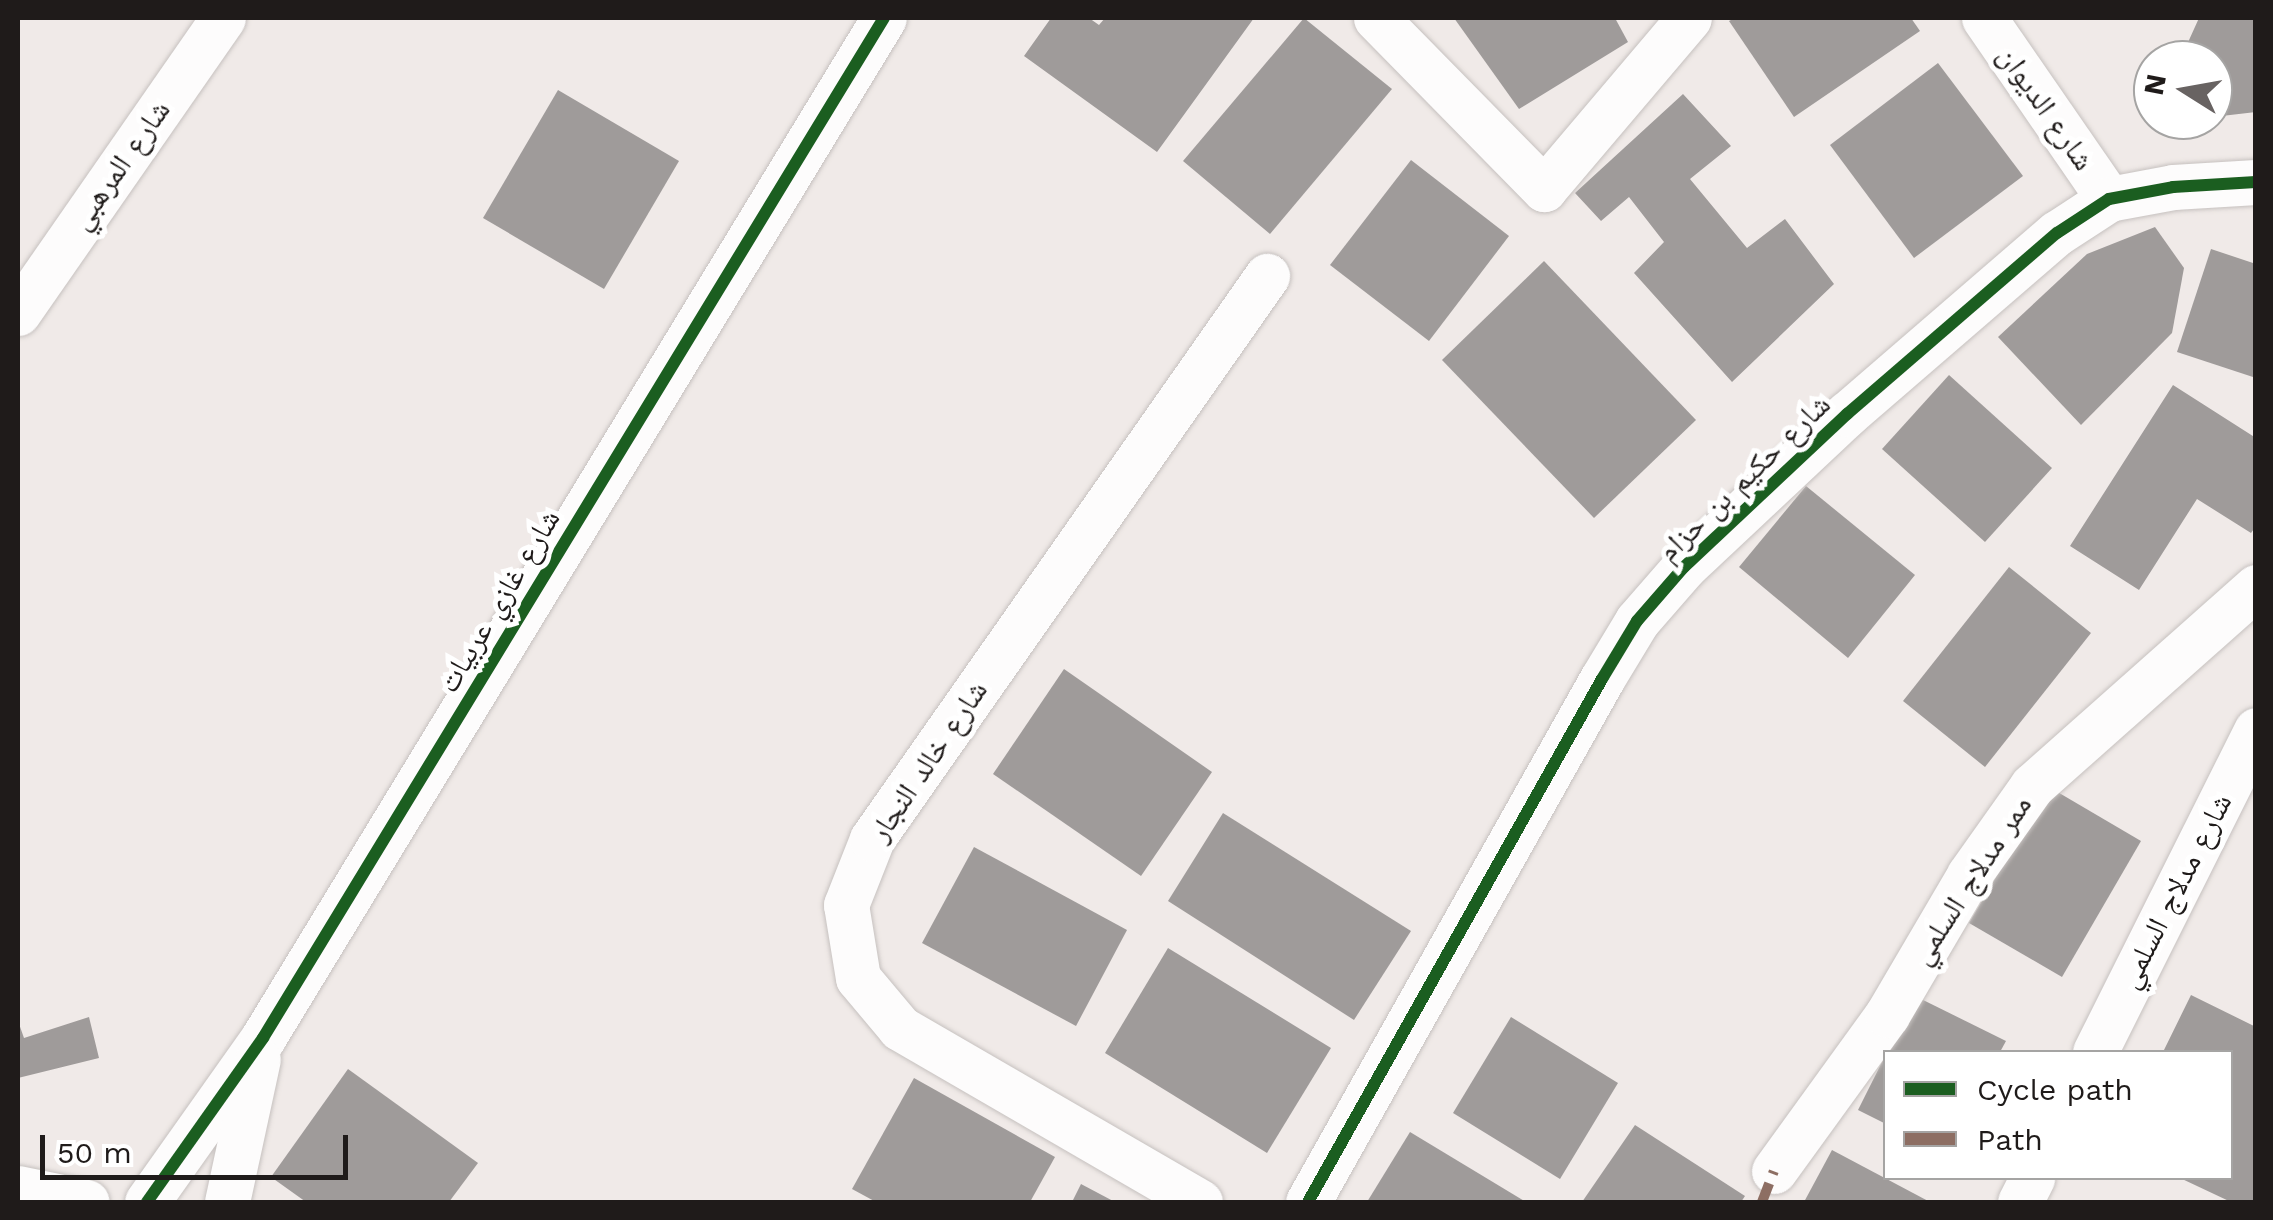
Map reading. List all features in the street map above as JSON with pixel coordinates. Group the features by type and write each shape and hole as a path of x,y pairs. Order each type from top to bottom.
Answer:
{"street":[{"name":"شارع المرهبي","path":"18,313 223,18"},
{"name":"شارع غازي عربيات","path":"147,1202 263,1038 884,18"},
{"path":"1376,18 1544,189 1689,18"},
{"name":"شارع الديوان","path":"1984,18 2109,199"},
{"name":"شارع حكيم بن حزام","path":"1308,1202 1637,621 1684,567 1847,414 2057,233 2109,199 2174,187 2256,182"},
{"name":"شارع خالد النجار","path":"1200,1202 900,1028 858,978 846,905 872,838 1267,276"},
{"name":"ممر مدلاج السلمي","path":"1774,1171 1887,1015 1969,875 2032,786 2256,587"},
{"name":"شارع مدلاج السلمي","path":"2095,1050 2256,730"},
{"name":"شارع غازي عربيات","path":"227,1202 263,1038"},
{"path":"18,1188 87,1202"}],"building":[{"path":"1051,18 1089,18 1099,25 1105,18 1254,18 1157,152 1024,56"},
{"path":"1304,18 1392,89 1270,234 1183,161"},
{"path":"1454,18 1615,18 1628,42 1519,109"},
{"path":"1911,18 1920,31 1794,117 1729,21"},
{"path":"2199,18 2256,18 2256,112 2233,115 2233,40 2189,40"},
{"path":"1938,63 2023,176 1914,258 1830,145"},
{"path":"558,90 679,161 604,289 483,218"},
{"path":"1683,94 1731,146 1690,179 1747,248 1785,219 1834,284 1732,382 1634,273 1664,242 1629,197 1601,221 1575,193"},
{"path":"1411,160 1509,236 1429,341 1330,265"},
{"path":"2155,227 2184,268 2172,333 2081,425 1998,337 2087,254"},
{"path":"2211,249 2256,264 2256,378 2177,352"},
{"path":"1544,261 1696,420 1594,518 1442,360"},
{"path":"1949,375 2052,468 1985,542 1882,449"},
{"path":"2173,385 2256,438 2256,526 2251,533 2197,499 2139,590 2070,546"},
{"path":"1806,486 1915,575 1848,658 1739,567"},
{"path":"2009,567 2091,633 1985,767 1903,701"},
{"path":"1064,669 1212,772 1141,876 993,774"},
{"path":"2049,787 2141,841 2062,977 1969,923"},
{"path":"1223,813 1411,931 1354,1020 1168,901"},
{"path":"974,847 1127,930 1076,1026 922,943"},
{"path":"1168,948 1331,1048 1267,1153 1105,1053"},
{"path":"2191,995 2256,1027 2256,1202 2231,1202 2184,1180 2233,1180 2233,1050 2164,1050"},
{"path":"1915,996 2006,1041 2001,1050 1887,1050"},
{"path":"89,1017 99,1058 18,1078 18,1021 24,1038"},
{"path":"1511,1017 1618,1083 1560,1179 1453,1113"},
{"path":"1883,1060 1883,1122 1858,1110"},
{"path":"348,1069 478,1163 449,1202 306,1202 271,1177"},
{"path":"914,1078 1055,1157 1030,1202 876,1202 852,1189"},
{"path":"1635,1125 1745,1196 1741,1202 1582,1202"},
{"path":"1410,1132 1526,1202 1367,1202"},
{"path":"1832,1150 1930,1202 1804,1202"},
{"path":"1081,1184 1115,1202 1072,1202"}],"marked path":[{"path":"1762,1202 1774,1171"}],"cycle path":[{"path":"147,1202 263,1038 884,18"},
{"path":"1308,1202 1602,679 1637,621 1684,567 1847,414 2057,233 2109,199 2173,187 2256,182"}]}
